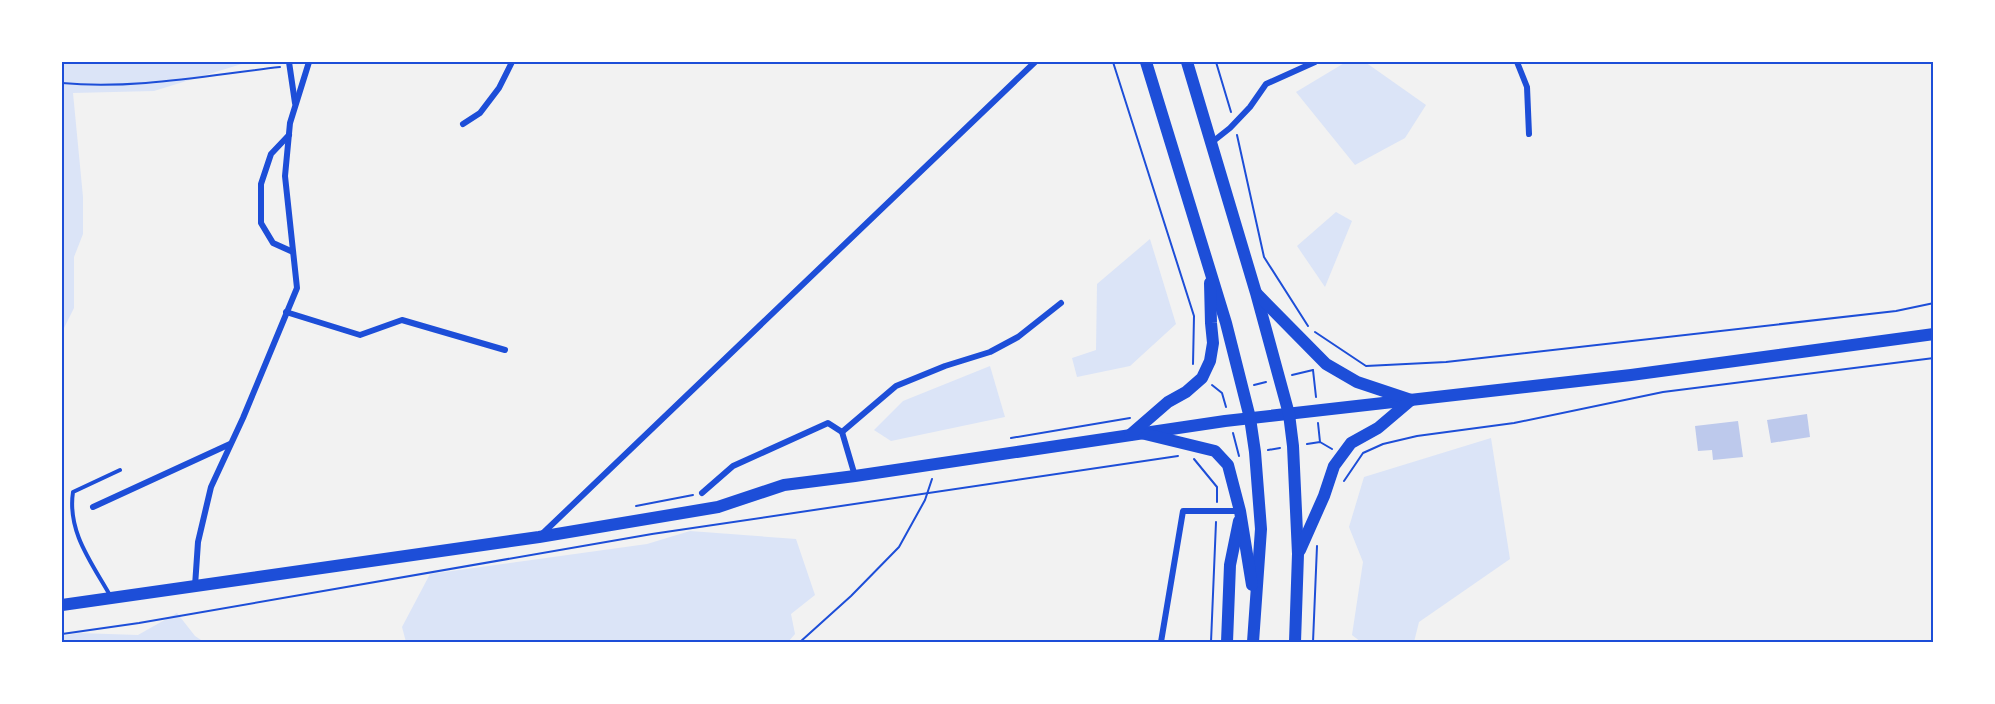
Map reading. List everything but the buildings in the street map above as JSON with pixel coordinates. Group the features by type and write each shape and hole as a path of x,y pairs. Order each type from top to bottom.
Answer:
{"main road":[{"path":"1146,62 1227,323 1250,418 1256,452 1261,529 1253,642"},
{"path":"1187,62 1256,293 1289,414 1293,446 1298,554 1295,642"},
{"path":"1135,434 1168,402 1186,392 1202,378 1210,361 1213,343 1210,323 1210,270"},
{"path":"1256,293 1326,364 1357,382 1411,400"},
{"path":"62,604 539,537 718,507 784,485 1135,434 1250,418 1631,375 1934,334"},
{"path":"1298,554 1324,496 1334,466 1351,443 1378,428 1411,400"},
{"path":"1135,434 1215,451 1228,465 1240,511 1255,607"},
{"path":"1227,642 1230,565 1240,511"}],"street":[{"path":"195,586 198,542 211,487 243,418 297,288 285,176 290,123 309,62"},
{"path":"463,124 480,113 499,88 512,62"},
{"path":"539,537 1035,62"},
{"path":"1211,143 1250,107 1266,84 1315,62"},
{"path":"1517,62 1527,87 1529,134"},
{"path":"289,64 295,106"},
{"path":"289,135 271,154 261,184 261,222 273,243 293,252"},
{"path":"842,432 896,386 945,366 990,352 1018,337 1061,303"},
{"path":"286,312 360,335 402,320 505,350"},
{"path":"702,493 733,466 828,423 842,432 855,476"},
{"path":"93,507 230,444"},
{"path":"1161,642 1184,511 1240,511"}],"lane":[{"path":"111,597 76,533 71,509 74,492 120,470"}],"path":[{"path":"1113,62 1194,316 1193,371"},
{"path":"1216,62 1234,123 1264,257 1311,329 1366,366 1446,362 1896,311 1934,303"},
{"path":"62,83 154,82 289,64"},
{"path":"1343,482 1363,453 1383,444 1406,439 1514,423 1663,392 1934,358"},
{"path":"1002,439 1137,416"},
{"path":"1190,454 1217,487 1210,642"},
{"path":"62,634 652,534 1178,456"},
{"path":"800,642 851,596 898,547 928,493 938,464"},
{"path":"634,506 702,493"},
{"path":"1313,642 1317,546"}],"shaded area":[{"path":"62,62 248,62 154,91 73,93 83,197 83,234 74,257 74,308 62,332"},
{"path":"1346,62 1365,62 1426,105 1405,138 1355,165 1296,92"},
{"path":"1336,212 1352,221 1325,287 1297,246"},
{"path":"1150,239 1176,324 1130,366 1077,377 1072,358 1096,350 1097,284"},
{"path":"990,366 1005,417 891,441 874,430 903,401"},
{"path":"1491,438 1510,559 1419,622 1414,642 1361,642 1352,635 1363,562 1349,527 1364,477"},
{"path":"690,531 796,539 815,595 791,614 795,634 788,642 406,642 402,627 430,574 647,544"},
{"path":"177,613 195,636 204,642 62,642 62,636 79,633 138,635"}]}
